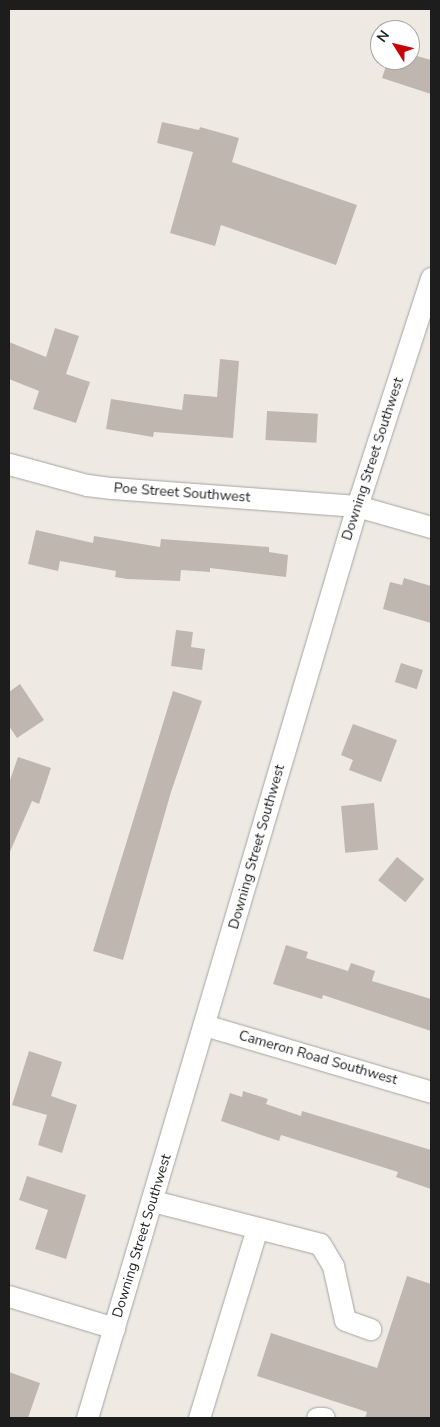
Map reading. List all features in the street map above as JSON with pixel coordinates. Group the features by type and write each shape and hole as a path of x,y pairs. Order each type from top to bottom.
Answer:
{"street":[{"name":"Downing Street Southwest","path":"87,1418 153,1201 357,506 426,314 431,278"},
{"name":"Poe Street Southwest","path":"9,464 104,488 357,506 431,527"},
{"name":"Cameron Road Southwest","path":"204,1025 431,1092"},
{"path":"153,1201 320,1244 333,1266 345,1320 370,1330"},
{"path":"199,1418 257,1228"},
{"path":"9,1296 114,1328"},
{"path":"318,1418 324,1418"}],"building":[{"path":"420,57 431,60 431,94 382,78 385,70 420,70"},
{"path":"162,122 199,130 200,127 239,138 232,162 357,205 336,265 221,225 215,246 170,233 193,152 157,143"},
{"path":"55,328 79,336 66,374 90,382 76,423 33,409 39,391 9,379 9,342 46,357"},
{"path":"220,359 239,361 233,438 154,432 153,437 106,429 111,399 182,410 184,394 217,397"},
{"path":"267,411 318,414 316,443 265,440"},
{"path":"36,530 93,543 94,536 160,547 161,539 269,547 269,552 288,555 286,577 210,568 210,572 181,570 180,581 127,579 115,577 116,571 60,561 58,571 28,564"},
{"path":"404,578 431,586 431,623 383,609 390,582 402,585"},
{"path":"176,630 193,632 191,647 205,649 202,670 171,666"},
{"path":"401,663 423,670 417,689 395,682"},
{"path":"20,684 44,720 17,738 9,726 9,692"},
{"path":"173,691 202,701 171,792 123,960 93,951"},
{"path":"353,724 397,740 381,782 349,770 353,760 341,755"},
{"path":"18,757 51,768 39,804 32,801 9,854 9,783"},
{"path":"374,803 378,850 345,853 341,806"},
{"path":"397,857 424,879 405,902 378,880"},
{"path":"286,945 308,952 306,958 348,971 351,963 375,971 372,981 431,999 431,1031 323,995 322,999 273,984"},
{"path":"29,1051 62,1062 51,1096 77,1105 62,1153 38,1145 47,1115 12,1105"},
{"path":"243,1091 268,1099 266,1104 301,1116 302,1111 431,1150 431,1189 396,1177 398,1172 281,1135 279,1141 221,1121 230,1093 242,1097"},
{"path":"27,1176 86,1195 66,1259 35,1249 48,1210 19,1200"},
{"path":"407,1276 431,1284 431,1418 365,1418 367,1412 257,1376 271,1333 377,1368"},
{"path":"9,1372 40,1383 28,1418 9,1418"}]}
